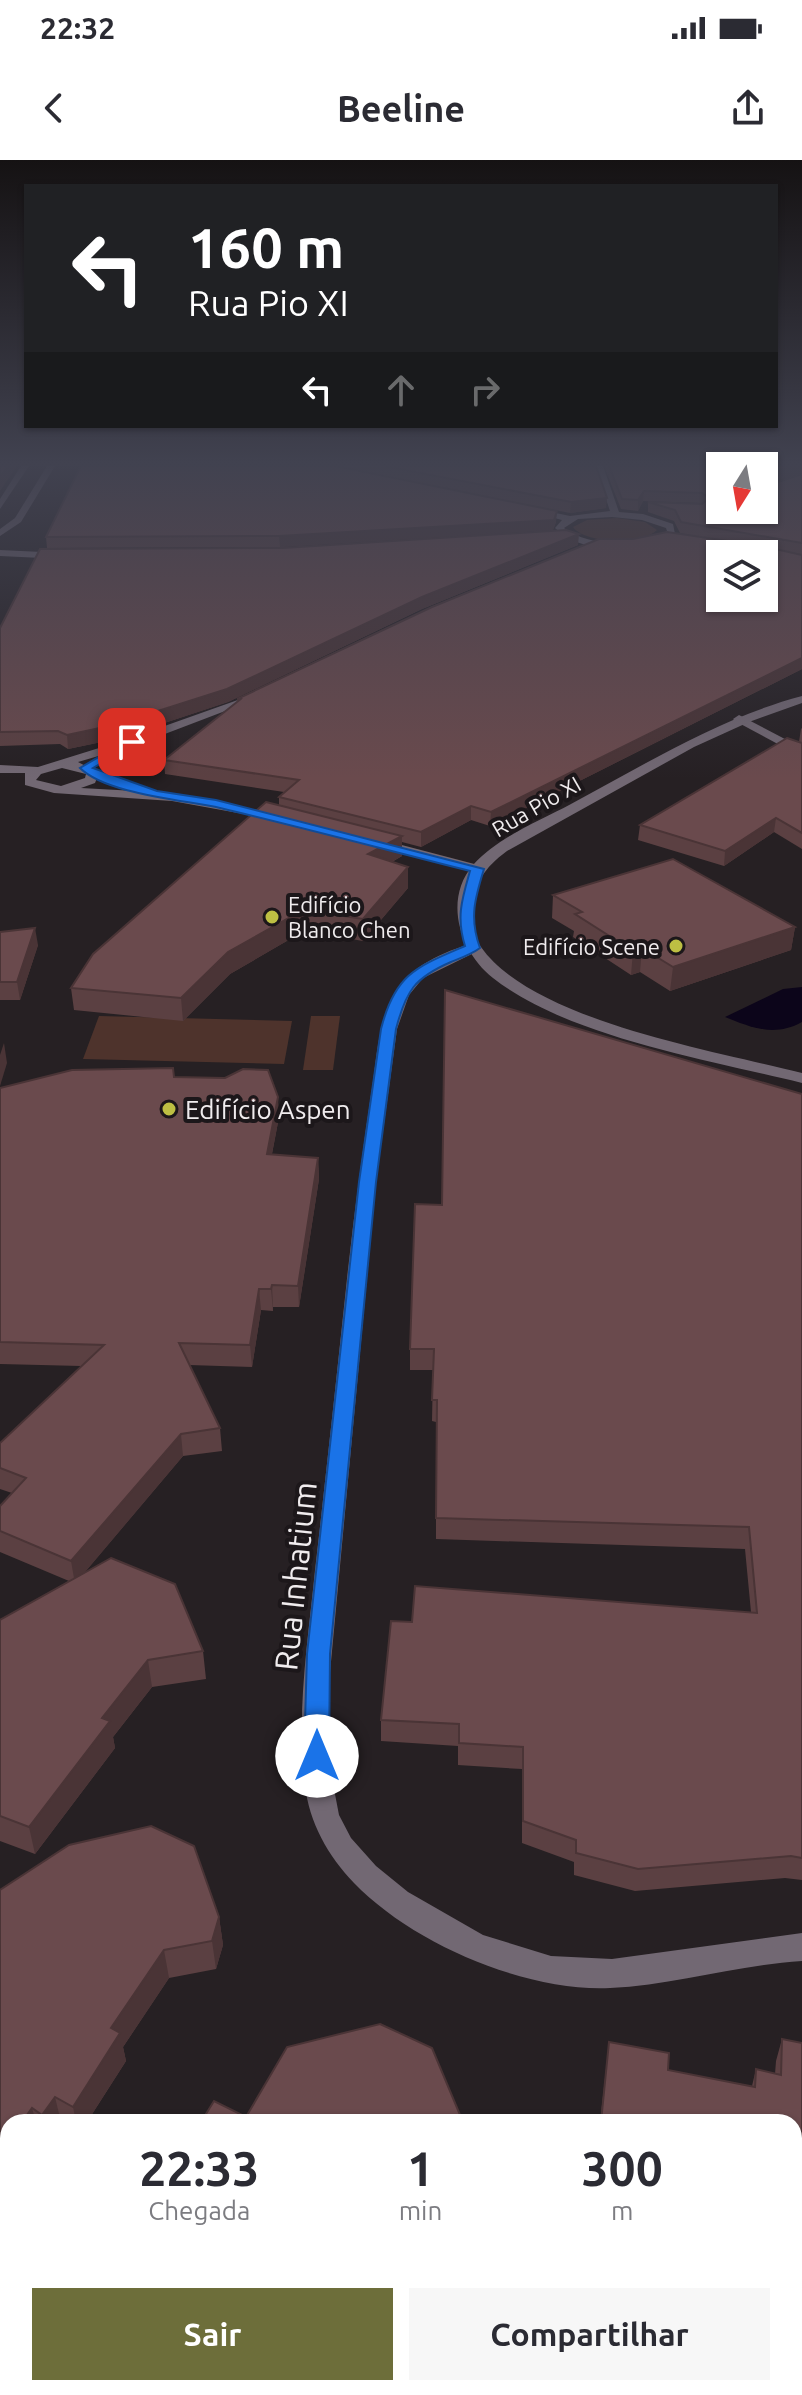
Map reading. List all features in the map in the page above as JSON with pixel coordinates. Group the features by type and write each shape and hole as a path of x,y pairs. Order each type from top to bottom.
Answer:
{"street":[{"path":"0,781 33,776 53,766 132,742 259,695"},
{"name":"Rua Pio XI","path":"473,948 466,927 465,911 477,869 510,845 572,809 739,719 802,699"},
{"path":"739,719 802,753"},
{"path":"89,771 132,742"},
{"path":"53,766 89,771 155,795"},
{"path":"0,769 33,776 50,789 155,795 216,804 290,821"},
{"path":"66,789 91,780 89,771"},
{"path":"362,839 477,869"},
{"path":"473,948 509,981 576,1016 711,1057 802,1078"},
{"name":"Rua Inhatium","path":"473,948 423,969 405,986 389,1029 367,1182 316,1683 317,1756 325,1817 352,1863 405,1906 455,1938 521,1963 583,1974 634,1971 713,1957 802,1947"}],"shaded area":[{"path":"802,987 802,1022 792,1027 764,1029 725,1017 783,989"},
{"path":"99,1016 292,1021 284,1064 83,1059"},
{"path":"311,1016 340,1016 333,1070 303,1070"}],"building":[{"path":"29,570 489,570 422,597 227,689 114,725 67,735 58,731 0,732 0,628"},
{"path":"522,570 706,570 706,612 778,612 778,570 802,570 802,658 491,812 471,806 421,832 279,797 299,780 164,760 242,698 237,699 432,607"},
{"path":"787,738 802,743 802,833 776,818 725,851 640,825"},
{"path":"266,802 402,836 368,854 408,867 363,919 303,910 228,952 181,998 71,988 93,954"},
{"name":"Edifício Scene","path":"673,859 795,927 673,967 642,948 633,951 575,914 582,912 553,895"},
{"path":"35,928 17,982 0,982 0,932"},
{"path":"445,990 802,1094 802,1858 791,1856 638,1869 576,1853 576,1840 523,1821 523,1747 459,1743 459,1724 381,1720 391,1621 412,1622 415,1586 757,1613 749,1527 436,1518 437,1400 432,1400 434,1349 410,1349 415,1204 442,1205"},
{"path":"173,1068 174,1077 225,1078 243,1069 268,1070 278,1097 267,1154 318,1158 298,1286 272,1285 271,1289 259,1289 250,1345 179,1343 220,1428 181,1434 71,1561 0,1531 0,1506 26,1478 0,1468 0,1443 104,1345 0,1342 0,1088 72,1070"},
{"path":"111,1558 175,1584 203,1651 148,1660 102,1718 110,1721 29,1827 0,1816 0,1620"},
{"path":"151,1826 194,1846 219,1917 212,1941 164,1950 111,2028 120,2033 73,2107 55,2097 43,2114 32,2108 28,2114 0,2114 0,1890 69,1845"},
{"path":"380,2024 432,2048 460,2114 248,2114 287,2047"},
{"path":"782,2039 802,2043 802,2114 602,2114 609,2042 669,2053 668,2070 755,2087 756,2069 781,2075"},
{"path":"214,2101 240,2114 206,2114"}],"place":[{"name":"Edifício Blanco Chen","path":"272,917"},
{"name":"Edifício Scene","path":"676,946"},
{"name":"Edifício Aspen","path":"169,1109"}],"route":[{"path":"132,742 86,768 155,795 216,804 477,869 465,911 466,927 473,948 423,969 405,986 389,1029 367,1182 316,1683 317,1756"}]}
